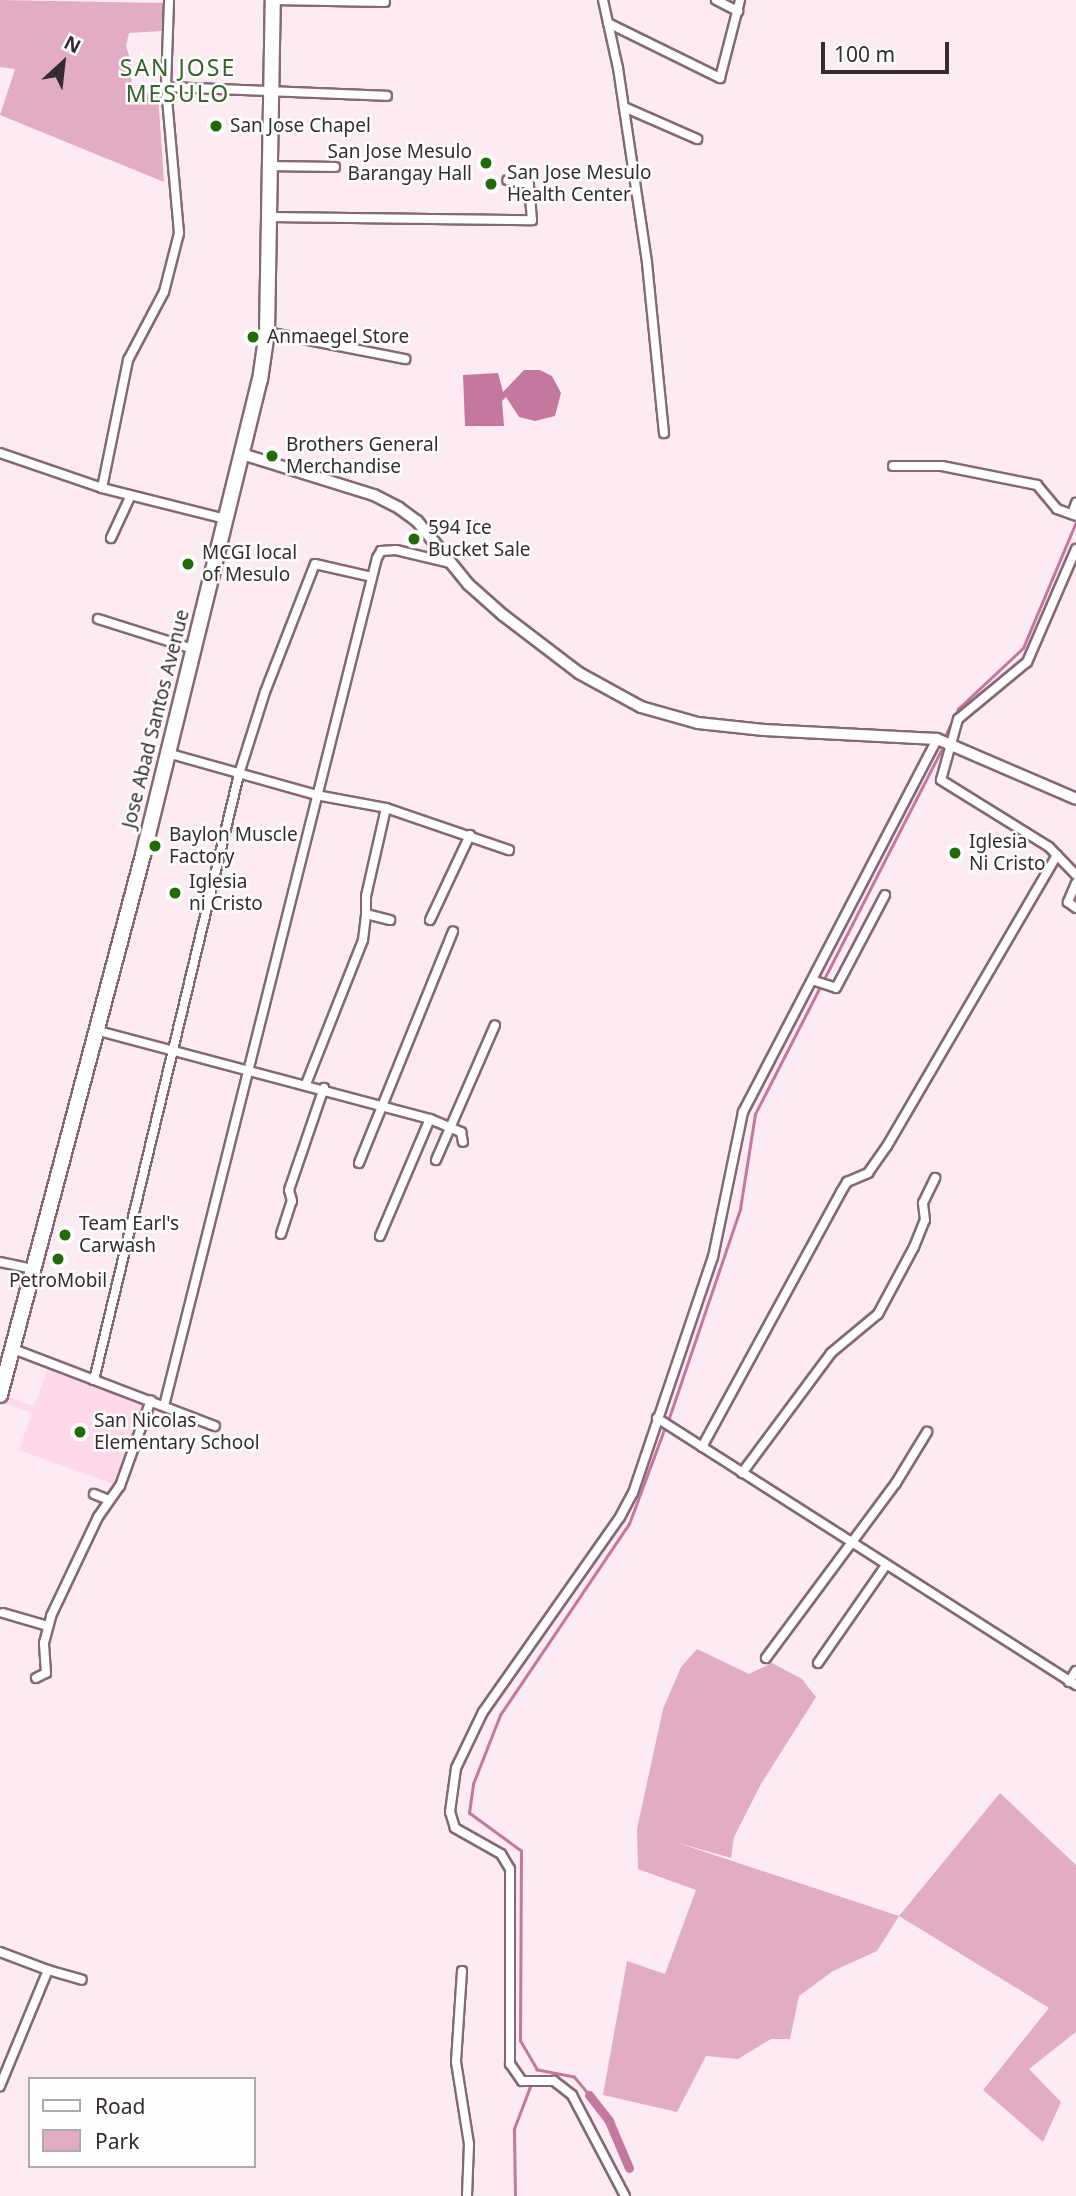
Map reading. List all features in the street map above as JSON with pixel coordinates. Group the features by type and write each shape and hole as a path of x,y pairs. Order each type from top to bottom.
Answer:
{"highway":[{"name":"Jose Abad Santos Avenue","path":"0,1395 167,753 242,454 267,332 273,0"}],"main road":[{"path":"242,454 374,495 399,508 417,521 450,563 503,615 568,665 641,707 698,723 764,730 937,739 1076,799"}],"street":[{"path":"102,488 128,360 164,292 178,233 166,87 169,0"},
{"path":"273,0 385,2"},
{"path":"603,0 624,107 647,263 664,433"},
{"path":"716,0 738,11"},
{"path":"608,23 720,78 740,0"},
{"path":"166,87 387,96"},
{"path":"624,107 697,138"},
{"path":"270,166 335,167"},
{"path":"269,217 533,220 529,184 507,180"},
{"path":"267,332 405,359"},
{"path":"0,453 102,488 225,519"},
{"path":"892,466 942,466 1037,485 1056,509 1074,515 1076,503"},
{"path":"111,538 131,495"},
{"path":"164,1406 377,558 387,550 450,563"},
{"path":"1076,550 1027,662 958,719 943,784 1057,855 1076,875"},
{"path":"94,1380 239,774 310,571 321,563 372,577"},
{"path":"97,619 192,649"},
{"path":"625,2196 572,2095 554,2081 522,2081 510,2064 510,1869 501,1854 455,1828 450,1812 454,1776 483,1712 620,1517 659,1419 713,1257 743,1112 937,739"},
{"path":"167,753 316,795 386,808 509,850"},
{"path":"306,1084 363,940 386,808"},
{"path":"430,920 470,835"},
{"path":"702,1447 841,1192 848,1182 868,1173 887,1146 1057,855"},
{"path":"1076,883 1068,902 1076,908"},
{"path":"813,981 825,987 836,988 885,895"},
{"path":"366,914 390,920"},
{"path":"359,1163 453,931"},
{"path":"436,1160 495,1025"},
{"path":"95,1030 324,1088 430,1119 461,1132 463,1142"},
{"path":"281,1234 292,1200 289,1190 324,1088"},
{"path":"380,1236 430,1119"},
{"path":"742,1473 831,1353 878,1314 914,1247 925,1220 923,1203 935,1178"},
{"path":"0,1262 33,1269"},
{"path":"13,1349 215,1426"},
{"path":"36,1678 46,1673 48,1626 109,1500 124,1479 151,1400"},
{"path":"659,1419 1073,1684 1076,1671"},
{"path":"766,1658 852,1544 927,1432"},
{"path":"93,1494 109,1500"},
{"path":"818,1663 886,1564"},
{"path":"3,1613 48,1626"},
{"path":"0,1952 82,1980"},
{"path":"0,2086 48,1970"},
{"path":"462,1971 456,2062 469,2144 467,2196"}],"shaded area":[{"path":"524,370 540,370 552,376 561,393 555,416 535,421 519,417 506,397 502,401 504,426 465,426 463,375 498,373 503,392"},
{"name":"San Nicolas Elementary School","path":"49,1366 146,1401 115,1485 19,1450 32,1413 5,1403 8,1397 34,1406"}],"green space":[{"path":"0,0 163,3 162,31 129,33 126,46 131,62 132,91 158,95 164,182 0,115 15,69 0,67"},
{"path":"697,1649 749,1674 772,1663 802,1679 816,1697 761,1784 734,1837 731,1858 675,1842 899,1916 877,1951 833,1971 799,1996 790,2039 771,2039 738,2059 706,2056 677,2112 603,2095 627,1961 665,1974 696,1890 638,1869 637,1829 663,1709 681,1667"},
{"path":"1000,1793 1076,1865 1076,2032 1029,2069 1061,2102 1043,2142 983,2090 1049,2008 899,1916"}],"waterway":[{"path":"946,734 958,709 1023,648 1076,522"},
{"path":"668,1421 740,1209 755,1114 941,751"},
{"path":"589,2095 574,2077 537,2070 520,2041 521,1851 469,1813 473,1784 500,1715 629,1524 665,1427"},
{"path":"515,2196 514,2129 531,2084"},
{"path":"589,2095 609,2121 629,2168"}],"place":[{"name":"San Jose Chapel","path":"216,126"},
{"name":"San Jose Mesulo Barangay Hall","path":"486,163"},
{"name":"San Jose Mesulo Health Center","path":"491,184"},
{"name":"Anmaegel Store","path":"253,337"},
{"name":"Brothers General Merchandise","path":"272,456"},
{"name":"594 Ice Bucket Sale","path":"414,539"},
{"name":"MCGI local of Mesulo","path":"188,564"},
{"name":"Baylon Muscle Factory","path":"155,846"},
{"name":"Iglesia Ni Cristo","path":"955,853"},
{"name":"Iglesia ni Cristo","path":"175,893"},
{"name":"Team Earl's Carwash","path":"65,1235"},
{"name":"PetroMobil","path":"58,1259"},
{"name":"San Nicolas Elementary School","path":"80,1432"}],"district":[{"name":"SAN JOSE MESULO","path":"178,80"}]}
